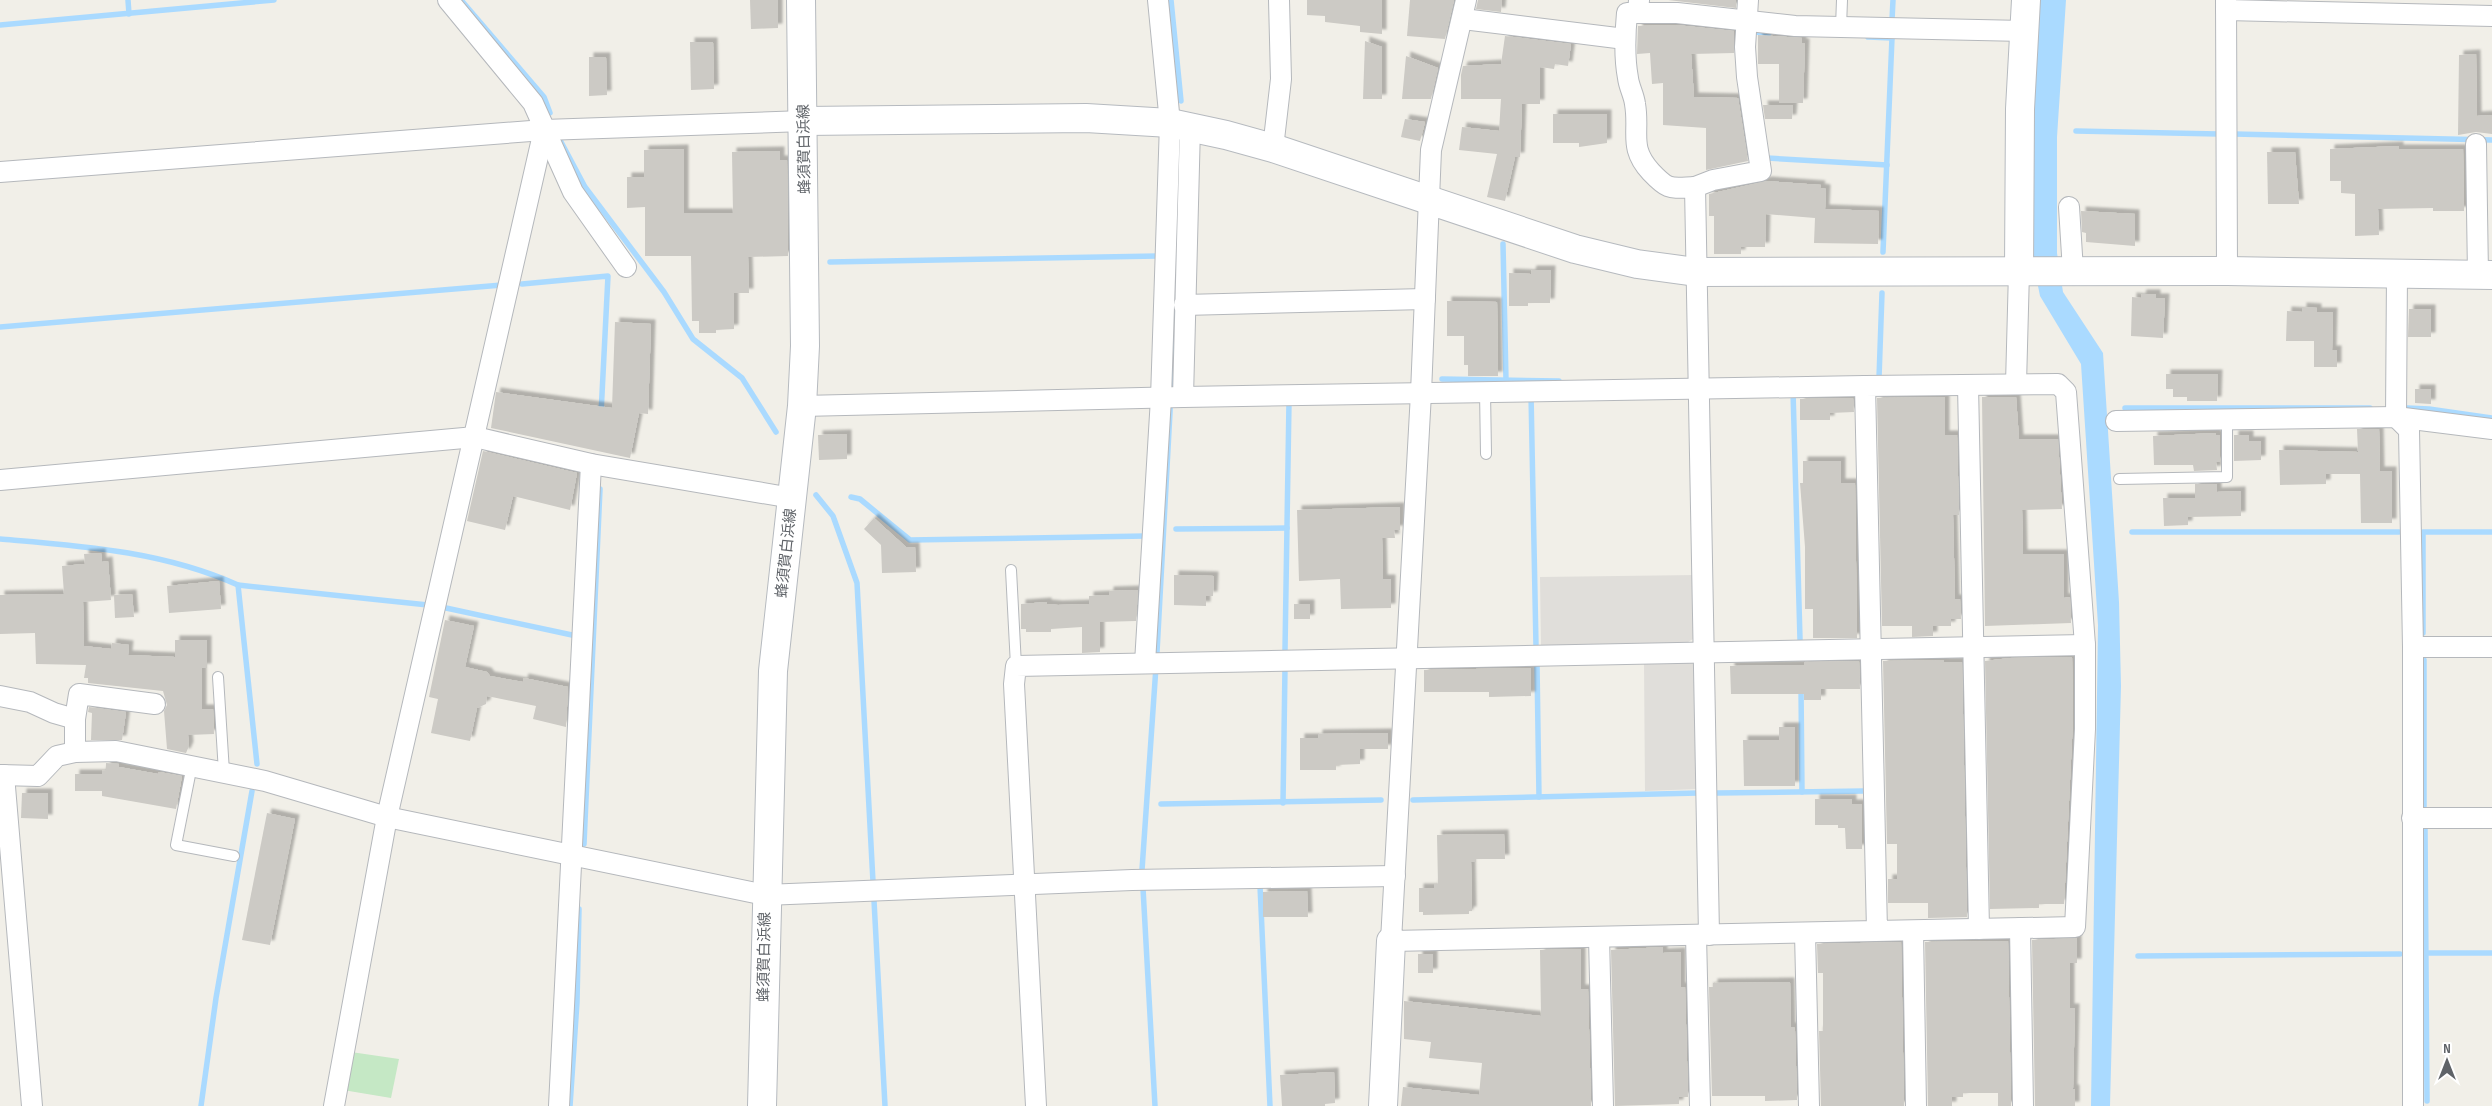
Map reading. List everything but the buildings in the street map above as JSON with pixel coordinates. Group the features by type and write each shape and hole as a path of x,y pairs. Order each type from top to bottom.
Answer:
{"street":[{"path":"448,0 533,103 544,130 554,146 573,192 626,267"},
{"name":"蜂須賀白浜線","path":"762,1106 773,671 802,406 805,346 802,0"},
{"path":"1158,0 1180,125 1184,305 1172,397"},
{"path":"1273,148 1280,79 1279,0"},
{"path":"1748,0 1746,21 1747,78 1761,171 1713,180 1695,187 1670,188 1664,186 1640,160 1638,151 1635,104 1628,79 1625,39 1627,13 1639,6 1677,13 1746,21 1841,27 2024,31"},
{"path":"2016,384 2025,271 2020,109 2026,0"},
{"path":"2227,271 2226,5 2492,16"},
{"path":"1383,1106 1421,393 1431,150 1465,10 1625,39"},
{"path":"0,172 544,130 804,121 1086,118 1180,125 1273,148 1575,249 1637,264 1696,272 2227,271 2485,275 2484,204 2476,144"},
{"path":"1153,663 1172,397 1180,125"},
{"path":"334,1106 387,817 544,130"},
{"path":"1695,187 1704,652 1700,1106"},
{"path":"2069,207 2073,271"},
{"path":"2397,273 2396,417 2409,430 2412,647 2412,1106"},
{"path":"1184,305 1425,299"},
{"path":"802,406 1485,391 2016,384 2058,384 2066,392 2085,645 2085,729 2075,927 1391,941"},
{"path":"1968,385 1979,929"},
{"path":"1865,386 1877,931"},
{"path":"2116,421 2396,417 2492,429"},
{"path":"0,480 475,437 590,464 792,498"},
{"path":"559,1106 590,464"},
{"path":"1036,1106 1014,684 1016,666 2085,645"},
{"path":"2412,647 2492,647"},
{"path":"75,752 75,719 79,694 155,704"},
{"path":"0,696 30,702 54,714 75,719"},
{"path":"32,1106 2,775 38,776 57,756 75,752 116,751 192,765 265,781 387,817 766,896 1143,880 1395,876"},
{"path":"2412,818 2492,818"},
{"path":"2020,928 2024,1106"},
{"path":"1913,931 1916,1106"},
{"path":"1806,933 1809,1106"},
{"path":"1599,937 1603,1106"}],"lane":[{"path":"1841,27 1842,0"},
{"path":"1485,391 1486,454"},
{"path":"2119,479 2227,477 2227,420"},
{"path":"1011,570 1016,666"},
{"path":"218,677 224,772"},
{"path":"192,765 176,845 234,856"}],"shaded area":[{"path":"1696,575 1696,637 1685,644 1541,646 1540,577"},
{"path":"1691,661 1699,668 1698,789 1645,791 1644,662"}],"green space":[{"path":"351,1052 399,1059 391,1098 343,1090"}],"water":[{"path":"2039,0 2066,0 2057,137 2057,253 2063,292 2103,353 2119,602 2121,686 2110,1106 2091,1106 2098,625 2081,364 2040,296 2031,251 2032,102"}],"waterway":[{"path":"128,0 129,14"},
{"path":"0,25 274,0"},
{"path":"461,0 544,97 550,113"},
{"path":"1171,0 1181,101"},
{"path":"1892,20 1893,0"},
{"path":"1754,32 1769,33"},
{"path":"1868,37 1892,38"},
{"path":"1883,252 1892,38"},
{"path":"2076,131 2218,134"},
{"path":"2234,134 2492,140"},
{"path":"560,140 585,187 664,292 693,339 742,378 776,432"},
{"path":"1155,1106 1142,870 1157,652 1170,412 1179,147"},
{"path":"1767,163 1767,158 1887,165"},
{"path":"1503,244 1506,380"},
{"path":"830,262 1158,256"},
{"path":"522,284 608,276 601,414"},
{"path":"0,327 502,285"},
{"path":"1873,378 1879,378 1882,293"},
{"path":"1442,379 1559,381"},
{"path":"1793,391 1800,639"},
{"path":"1531,394 1536,646"},
{"path":"1285,650 1289,402"},
{"path":"2125,408 2370,408"},
{"path":"2407,408 2429,409 2492,418"},
{"path":"584,844 600,489"},
{"path":"816,495 833,516 857,583 885,1106"},
{"path":"851,497 860,499 910,540 1146,536"},
{"path":"1176,529 1287,528"},
{"path":"2132,532 2399,532"},
{"path":"2423,633 2423,532 2492,532"},
{"path":"0,539 61,544 151,557 180,564 238,585 428,605"},
{"path":"238,585 257,764"},
{"path":"446,608 572,635"},
{"path":"2424,660 2424,807"},
{"path":"1537,665 1539,797"},
{"path":"1283,803 1285,668"},
{"path":"1801,687 1802,792"},
{"path":"201,1106 216,998 252,791"},
{"path":"1717,793 1864,791"},
{"path":"1413,800 1698,793"},
{"path":"1161,804 1381,800"},
{"path":"2425,829 2427,1101"},
{"path":"1260,886 1270,1106"},
{"path":"570,1106 577,1002 579,909"},
{"path":"2426,953 2492,953"},
{"path":"2138,956 2400,954"}]}
